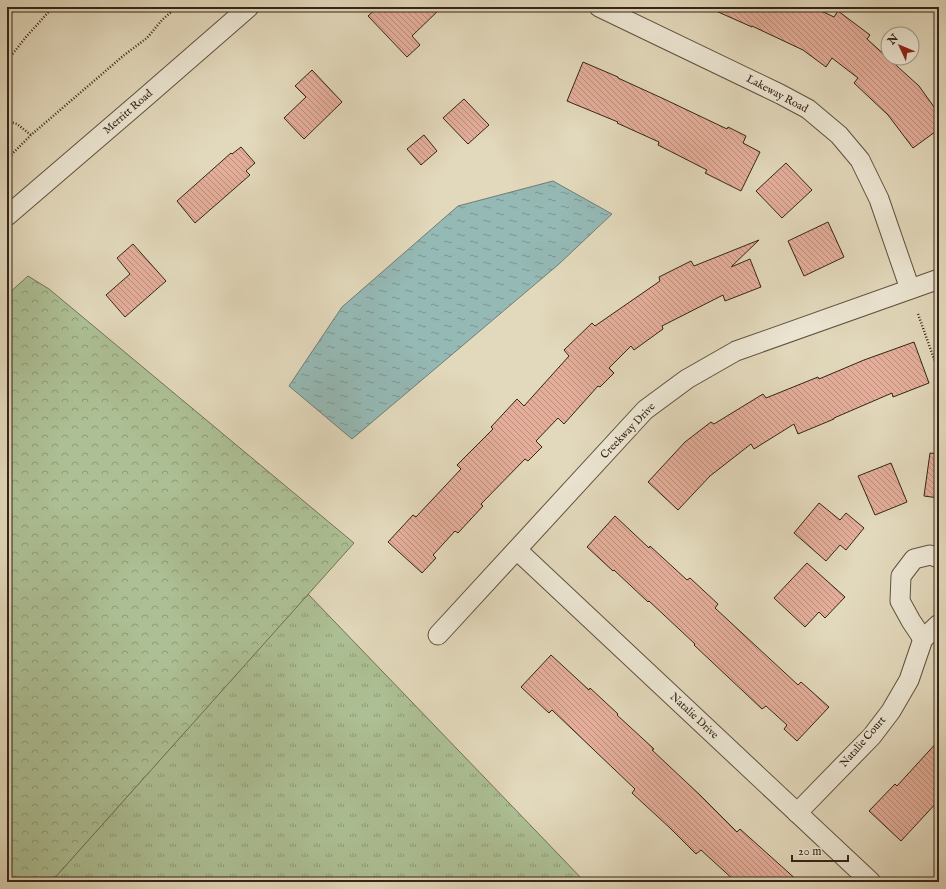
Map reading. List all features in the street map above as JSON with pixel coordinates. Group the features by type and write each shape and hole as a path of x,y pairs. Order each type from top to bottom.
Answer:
{"street":[{"name":"Merritt Road","path":"7,216 249,7"},
{"name":"Lakeway Road","path":"598,7 780,94 808,109 839,135 860,160 879,199 910,289"},
{"name":"Creekway Drive","path":"438,635 645,410 687,379 736,351 939,279"},
{"name":"Natalie Drive","path":"517,550 871,882"},
{"path":"923,639 900,601 901,576 914,559 930,555 939,558"},
{"name":"Natalie Court","path":"797,813 872,736 891,711 909,680 923,639 939,624"}],"path":[{"path":"7,61 53,7"},
{"path":"7,159 31,135 123,56 147,38 162,20 178,7"},
{"path":"7,121 17,124 31,135"},
{"path":"918,314 939,373"}],"green space":[{"path":"28,276 49,289 354,543 51,882 7,882 7,295"},
{"path":"308,594 585,882 51,882"}],"water":[{"path":"553,181 612,214 559,264 352,439 289,386 342,307 458,206"}],"building":[{"path":"378,7 442,7 412,36 420,45 407,57 368,16"},
{"path":"707,7 813,7 834,17 838,11 870,35 867,39 880,51 880,66 897,66 919,86 939,114 939,129 913,148 888,115 854,83 858,78 832,58 826,67 803,50"},
{"path":"583,62 727,129 728,127 746,136 743,143 760,152 741,191 705,173 707,170 658,145 659,142 617,123 618,122 567,101"},
{"path":"312,70 342,102 304,139 284,118 306,97 295,86"},
{"path":"464,99 489,125 468,144 443,118"},
{"path":"424,135 437,151 421,165 407,149"},
{"path":"241,147 255,163 246,171 250,175 195,223 177,201 231,153 232,154"},
{"path":"786,163 812,190 782,218 756,191"},
{"path":"828,222 844,257 804,276 788,241"},
{"path":"759,240 731,267 750,259 761,287 725,301 723,295 662,326 663,329 634,350 631,346 609,368 614,373 600,387 598,386 564,424 558,418 536,441 542,447 528,461 525,459 481,504 483,506 458,533 455,531 433,555 436,558 422,573 388,542 413,515 416,517 461,469 457,465 493,429 491,427 517,399 524,406 569,356 564,350 592,323 595,326 660,281 659,277 691,261 694,266"},
{"path":"133,244 166,281 125,317 106,295 130,274 117,258"},
{"path":"914,342 929,383 893,397 892,393 798,434 794,424 754,449 751,444 710,476 678,510 648,482 685,442 711,422 714,424 763,394 766,398 818,377 819,379 864,360"},
{"path":"930,453 939,454 939,498 924,496"},
{"path":"891,463 907,502 875,515 858,476"},
{"path":"819,503 840,520 846,513 864,528 846,550 840,545 826,561 794,533"},
{"path":"615,516 649,548 650,546 687,580 690,578 718,604 715,608 798,685 801,682 829,707 797,741 784,729 787,725 766,706 762,709 649,601 648,602 587,547"},
{"path":"807,563 845,597 825,618 819,612 805,627 774,598"},
{"path":"551,655 618,714 617,715 654,749 652,750 737,832 740,829 799,882 736,882 701,850 696,854 632,793 635,789 552,710 549,713 521,687"},
{"path":"939,740 939,800 901,841 869,811 895,784 897,786"}]}
